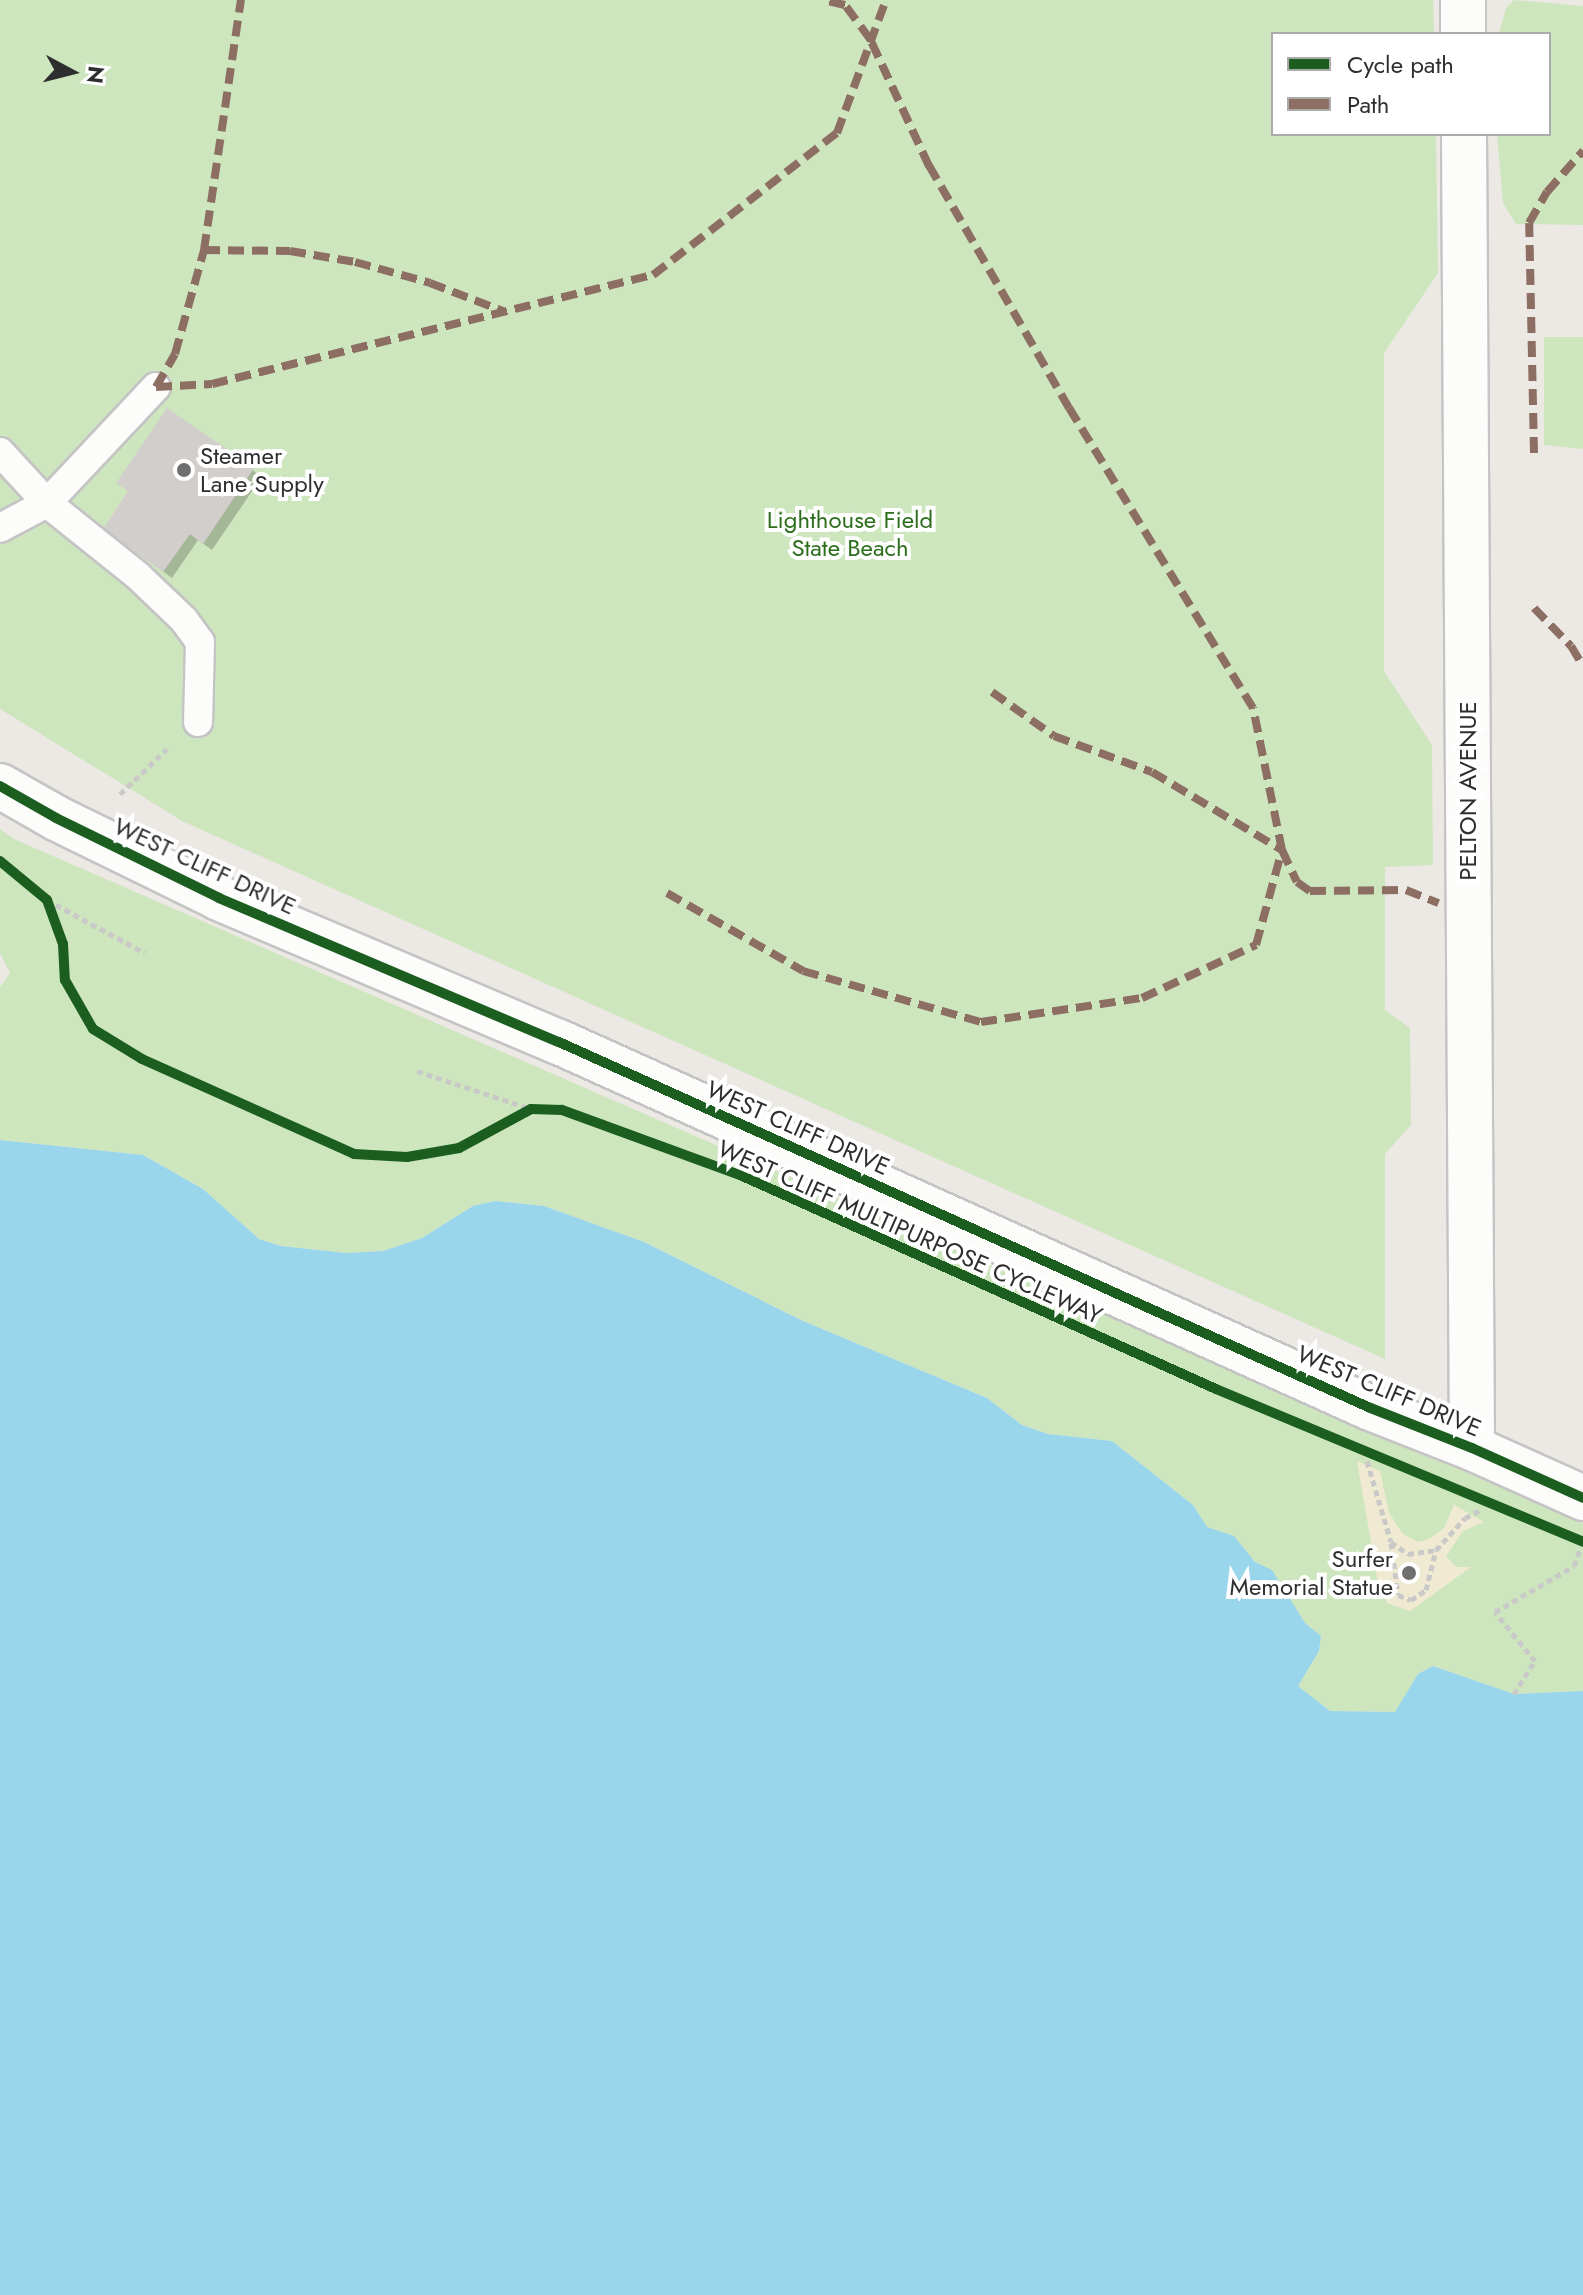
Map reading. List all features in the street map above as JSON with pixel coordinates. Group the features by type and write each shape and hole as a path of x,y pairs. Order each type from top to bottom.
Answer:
{"street":[{"path":"1463,0 1463,32"},
{"name":"PELTON AVENUE","path":"1464,136 1472,1448"},
{"name":"WEST CLIFF DRIVE","path":"0,786 219,898 559,1042 1368,1407 1472,1448 1576,1517"}],"lane":[{"path":"0,528 47,503 156,387"},
{"path":"0,452 11,459 47,503 138,576 184,620 200,642 198,722"}],"path":[{"path":"93,836 125,785 198,722"},
{"path":"36,890 47,900 145,953"},
{"path":"47,900 53,914"},
{"path":"417,1071 531,1109 546,1109"},
{"path":"519,1116 531,1109"},
{"path":"1363,1448 1377,1454"},
{"path":"1363,1448 1391,1542 1398,1595 1411,1600 1426,1590 1436,1550 1465,1518 1489,1505"},
{"path":"1514,1694 1535,1661 1495,1612 1574,1566 1583,1542 1576,1517"},
{"path":"1391,1542 1408,1554 1436,1550"}],"green space":[{"name":"Lighthouse Field State Beach","path":"0,0 1433,0 1434,32 1271,32 1271,136 1436,136 1438,273 1384,353 1384,671 1432,745 1433,865 1385,867 1385,1010 1410,1028 1411,1125 1385,1154 1385,1359 184,822 0,709"},
{"path":"1514,0 1583,6 1583,225 1516,224 1503,203 1497,136 1551,136 1551,32 1500,32 1506,8"},
{"path":"1544,337 1583,337 1583,449 1544,445"},
{"path":"0,829 14,839 1583,1523 1583,1691 1514,1694 1433,1666 1418,1674 1396,1712 1330,1711 1298,1686 1319,1651 1321,1636 1305,1623 1272,1571 1255,1562 1234,1536 1207,1527 1193,1505 1112,1441 1048,1434 1022,1425 987,1398 803,1321 644,1242 544,1206 495,1201 473,1206 422,1238 383,1251 346,1253 281,1246 259,1239 203,1189 143,1155 0,1140 0,987 10,973 0,953"}],"sand":[{"path":"1357,1461 1380,1471 1389,1513 1403,1534 1418,1542 1429,1539 1444,1528 1454,1505 1484,1522 1463,1531 1446,1556 1456,1567 1471,1567 1410,1611 1387,1603 1378,1583"}],"water":[{"path":"0,1140 143,1155 203,1189 259,1239 281,1246 346,1253 383,1251 422,1238 473,1206 495,1201 544,1206 644,1242 803,1321 987,1398 1022,1425 1048,1434 1112,1441 1193,1505 1207,1527 1234,1536 1255,1562 1272,1570 1305,1623 1321,1636 1319,1651 1298,1686 1330,1711 1395,1712 1418,1674 1433,1666 1514,1694 1583,1691 1583,2295 0,2295"}],"building":[{"path":"167,408 254,468 203,544 190,534 163,572 103,529 128,491 116,483"}],"marked path":[{"path":"156,387 175,354 204,250 241,0"},
{"path":"667,893 803,971 981,1022 1142,998 1256,945 1282,850 1253,708 1069,408 929,166 870,39 845,5 823,0"},
{"path":"156,387 212,384 653,275 837,133 886,0"},
{"path":"1534,453 1529,223 1547,192 1583,151"},
{"path":"204,250 290,251 355,262 430,283 503,311"},
{"path":"1534,608 1571,646 1583,666"},
{"path":"992,692 1054,736 1152,772 1282,850 1297,882 1310,891 1406,890 1439,903"}],"cycle path":[{"name":"WEST CLIFF MULTIPURPOSE CYCLEWAY","path":"0,786 56,818 219,898 559,1042 1368,1407 1472,1448 1583,1498"},
{"name":"WEST CLIFF MULTIPURPOSE CYCLEWAY","path":"0,861 47,900 63,944 65,980 93,1029 142,1059 354,1154 407,1157 459,1148 531,1109 562,1110 740,1175 1216,1389 1583,1542"}],"place":[{"name":"Steamer Lane Supply","path":"184,470"},
{"name":"Surfer Memorial Statue","path":"1409,1573"}]}
